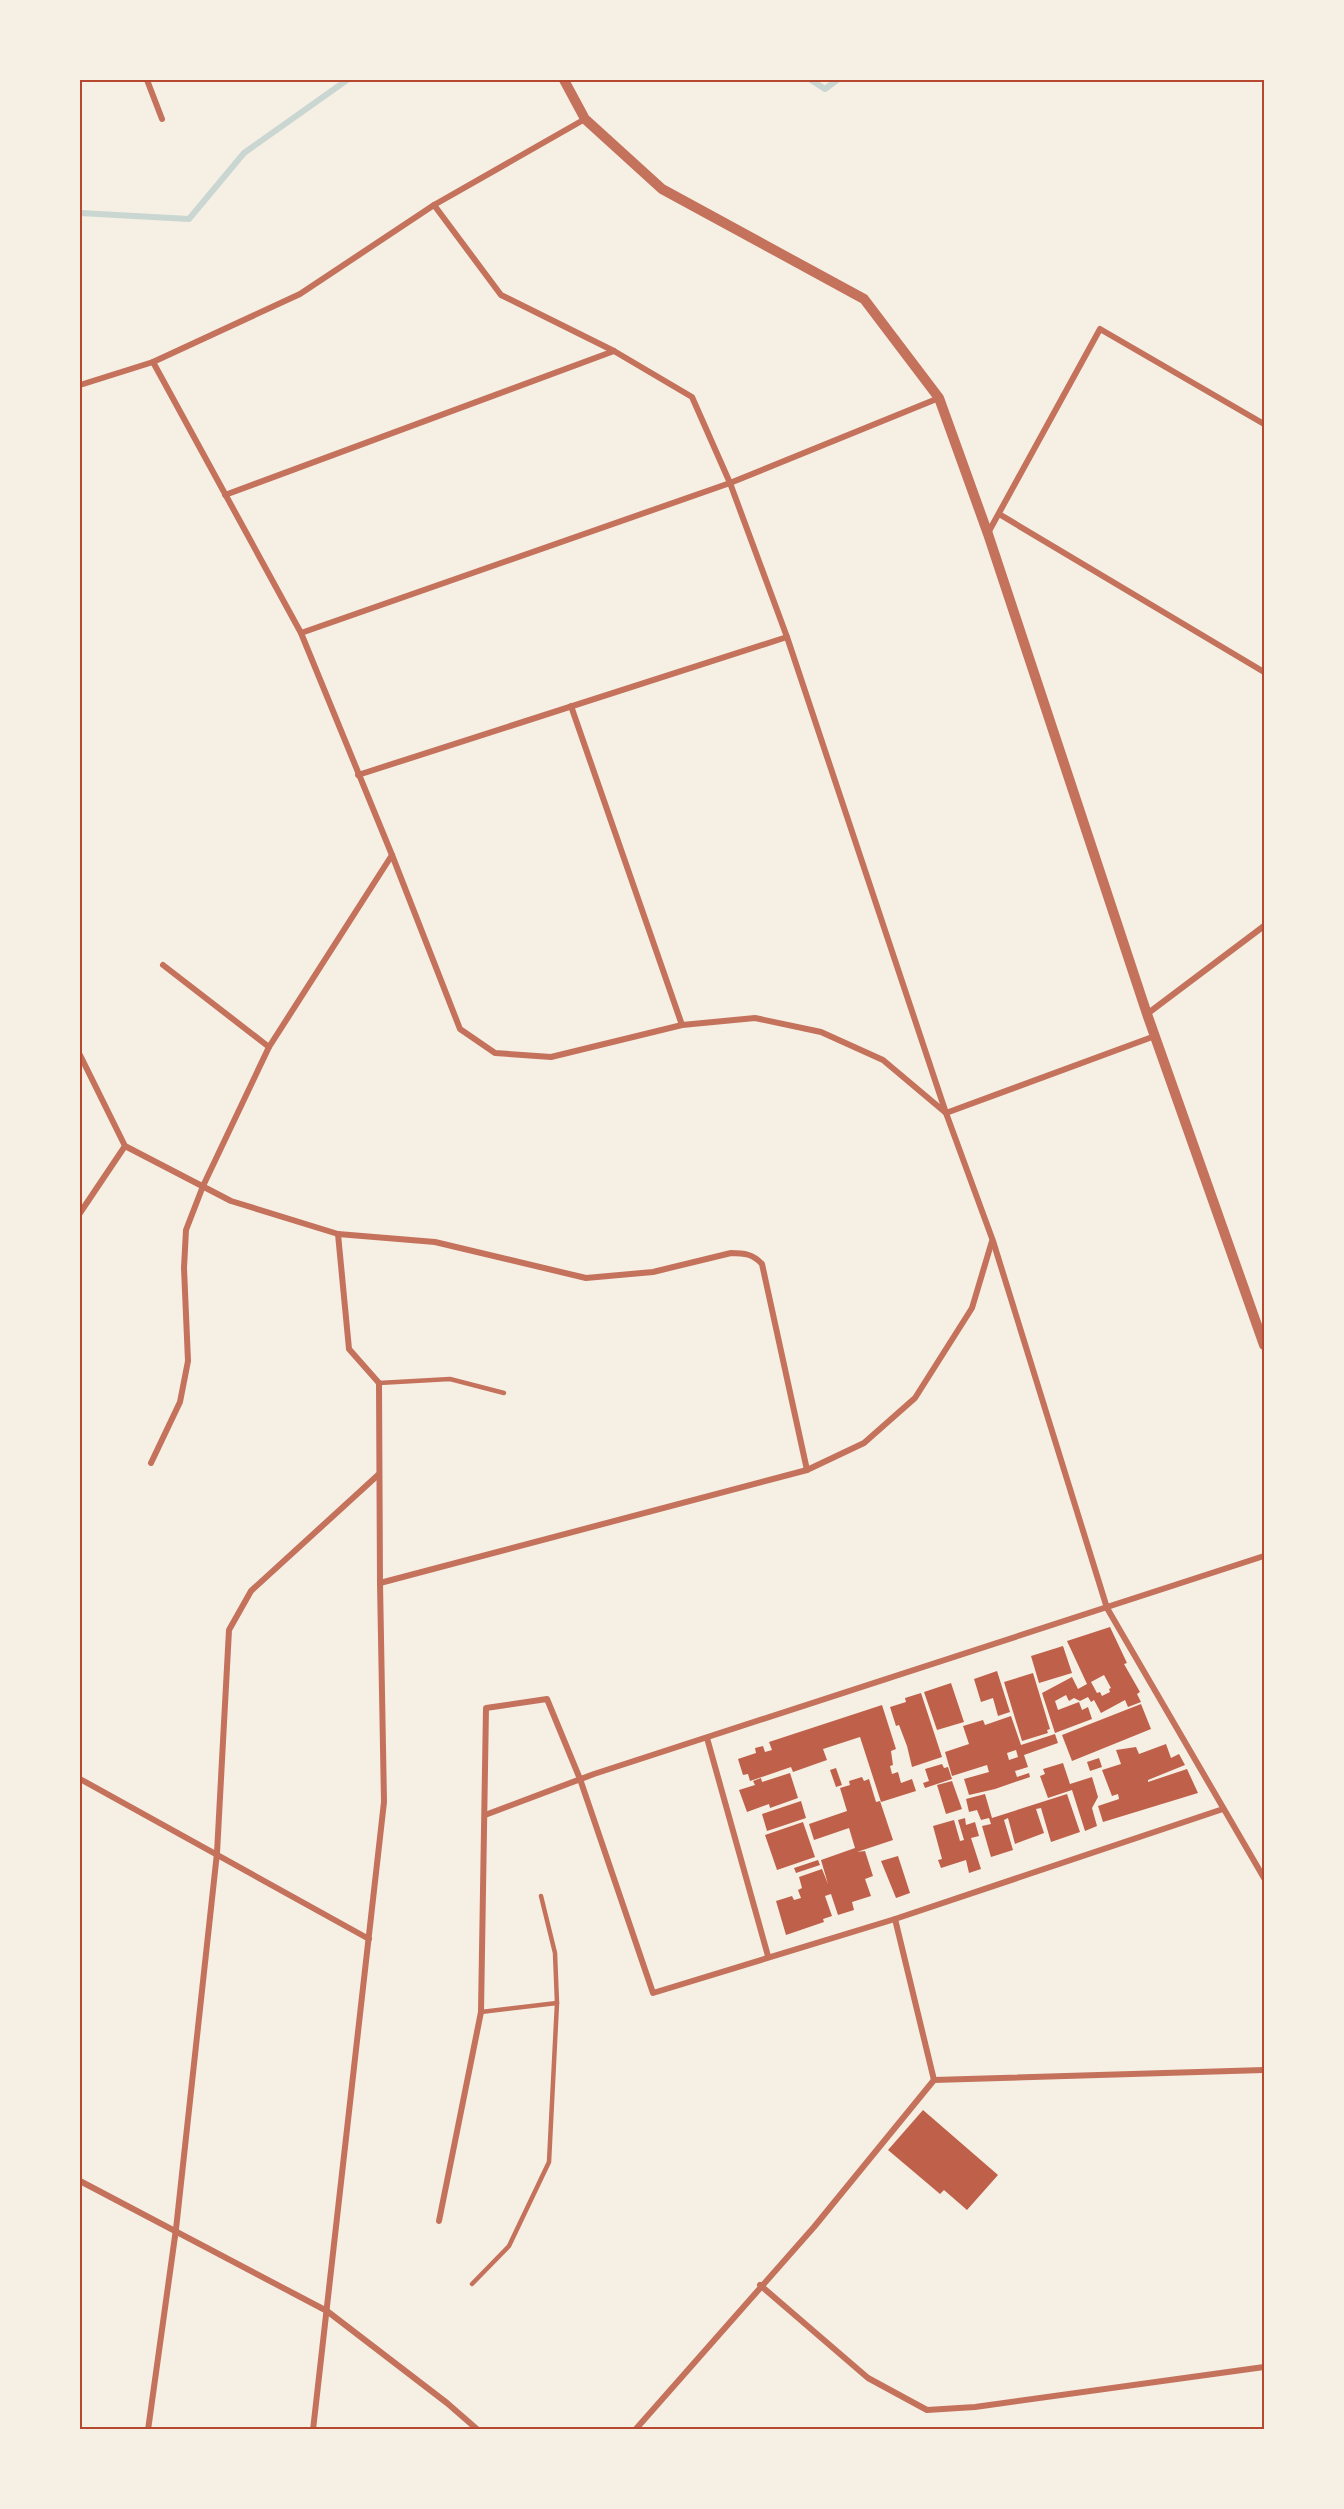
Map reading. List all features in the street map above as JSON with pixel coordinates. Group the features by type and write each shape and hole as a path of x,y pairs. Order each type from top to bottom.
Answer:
{"street":[{"path":"147,80 162,119"},
{"path":"564,80 585,119 662,189 864,298 939,398 988,534 1147,1014 1264,1345"},
{"path":"80,385 153,362 300,294 434,206 585,119"},
{"path":"434,206 501,294 614,351 692,397 730,483 787,637 946,1113 993,1241 1107,1608 1264,1878"},
{"path":"988,534 1100,329 1264,424"},
{"path":"225,495 614,351"},
{"path":"153,362 301,633 460,1029 495,1053 551,1057 682,1025 755,1018 821,1032 882,1060 946,1113"},
{"path":"301,633 730,483 939,398"},
{"path":"999,513 1264,672"},
{"path":"358,775 787,637"},
{"path":"571,706 682,1025"},
{"path":"151,1463 180,1402 188,1361 184,1268 186,1230 203,1186 268,1047 392,855"},
{"path":"1147,1014 1264,926"},
{"path":"163,965 268,1047"},
{"path":"946,1113 1155,1036"},
{"path":"80,1055 125,1146 231,1201 338,1234 435,1242 586,1278 653,1272 731,1253 744,1253 756,1258 762,1264 807,1470"},
{"path":"80,1214 125,1146"},
{"path":"313,2430 384,1802 378,1475 379,1383 349,1349 338,1234"},
{"path":"380,1583 807,1470 864,1443 915,1398 972,1308 993,1241"},
{"path":"148,2430 176,2229 217,1853 229,1630 251,1591 378,1475"},
{"path":"485,1815 580,1779 1264,1556"},
{"path":"439,2221 482,2012 486,1708 547,1699 580,1779 653,1993 895,1919 1223,1809"},
{"path":"707,1738 768,1956"},
{"path":"80,1779 369,1938"},
{"path":"895,1919 934,2080"},
{"path":"635,2430 814,2226 934,2080 1264,2070"},
{"path":"80,2181 176,2229 327,2311 447,2403 478,2430"},
{"path":"760,2285 868,2378 927,2410 986,2405 1264,2367"}],"lane":[{"path":"379,1383 450,1379 504,1393"},
{"path":"472,2284 509,2246 549,2162 557,2003 555,1953 541,1896"},
{"path":"482,2012 557,2003"}],"building":[{"path":"1110,1627 1127,1663 1124,1664 1140,1692 1137,1694 1141,1702 1128,1707 1125,1700 1101,1713 1094,1700 1091,1702 1088,1697 1080,1701 1074,1698 1069,1701 1066,1695 1055,1701 1058,1710 1079,1702 1082,1710 1088,1707 1092,1719 1055,1733 1042,1693 1072,1677 1078,1689 1087,1684 1067,1641","holes":["1104,1675 1111,1688 1110,1692 1102,1696 1100,1692 1097,1693 1091,1682"]},
{"path":"1063,1646 1072,1673 1039,1683 1031,1656"},
{"path":"997,1671 1010,1712 998,1716 993,1698 981,1702 974,1679"},
{"path":"1033,1673 1050,1729 1047,1730 1048,1733 1022,1741 1004,1682"},
{"path":"951,1683 964,1722 937,1730 924,1692"},
{"path":"921,1693 942,1757 912,1767 907,1746 899,1725 896,1726 890,1707 906,1702 905,1698"},
{"path":"1141,1704 1151,1729 1072,1761 1062,1735"},
{"path":"882,1705 896,1749 891,1751 892,1774 898,1772 901,1783 912,1779 916,1791 881,1802 860,1737 823,1749 827,1760 793,1772 791,1767 750,1781 748,1774 743,1775 738,1759 756,1753 755,1748 763,1746 765,1752 772,1750 769,1742"},
{"path":"1011,1716 1021,1745 1055,1734 1058,1743 1024,1755 1028,1767 1015,1771 1017,1777 1029,1773 1030,1777 969,1795 964,1779 989,1772 987,1765 952,1776 945,1752 969,1744 963,1726 983,1720 985,1725","holes":["1016,1750 1018,1757 1009,1760 1007,1753"]},
{"path":"1166,1744 1171,1758 1179,1754 1185,1765 1148,1780 1148,1782 1187,1769 1198,1793 1103,1822 1098,1806 1119,1799 1118,1794 1112,1796 1102,1770 1121,1764 1116,1750 1136,1747 1139,1754"},
{"path":"1099,1758 1102,1767 1090,1771 1087,1762"},
{"path":"1063,1763 1070,1784 1092,1777 1098,1797 1092,1808 1097,1826 1085,1831 1072,1790 1048,1798 1040,1776 1045,1774 1043,1769"},
{"path":"942,1764 944,1768 948,1767 952,1779 925,1788 923,1783 929,1781 925,1769"},
{"path":"836,1768 842,1785 836,1787 830,1770"},
{"path":"790,1773 798,1798 770,1808 769,1804 747,1812 739,1790 755,1785 753,1781 761,1778 762,1782"},
{"path":"862,1777 864,1781 869,1779 876,1802 880,1801 893,1840 857,1852 865,1851 873,1876 865,1879 871,1896 852,1902 854,1910 838,1915 831,1894 825,1896 832,1916 823,1919 824,1922 786,1935 776,1901 792,1896 794,1900 801,1898 798,1890 802,1888 799,1877 822,1869 828,1884 821,1860 855,1848 849,1828 814,1840 809,1824 847,1811 840,1788 850,1785 849,1781"},
{"path":"952,1781 962,1809 946,1814 937,1785"},
{"path":"985,1794 992,1818 1067,1794 1080,1832 1051,1842 1041,1808 1036,1809 1044,1833 1015,1844 1008,1818 1004,1820 1013,1850 991,1857 982,1826 991,1824 989,1818 981,1820 977,1810 969,1812 966,1799"},
{"path":"801,1801 806,1818 767,1831 762,1814"},
{"path":"965,1818 966,1825 975,1822 979,1836 971,1838 981,1869 969,1873 966,1860 941,1868 938,1860 942,1859 933,1826 954,1820 960,1841 964,1840 958,1820"},
{"path":"803,1822 815,1857 777,1870 765,1835"},
{"path":"898,1856 910,1893 896,1898 881,1861"},
{"path":"818,1860 820,1865 796,1873 794,1868"},
{"path":"923,2110 998,2175 967,2210 944,2190 940,2194 888,2150"}],"waterway":[{"path":"80,213 189,219 244,153 347,80"},
{"path":"811,80 825,89 837,80"}]}
